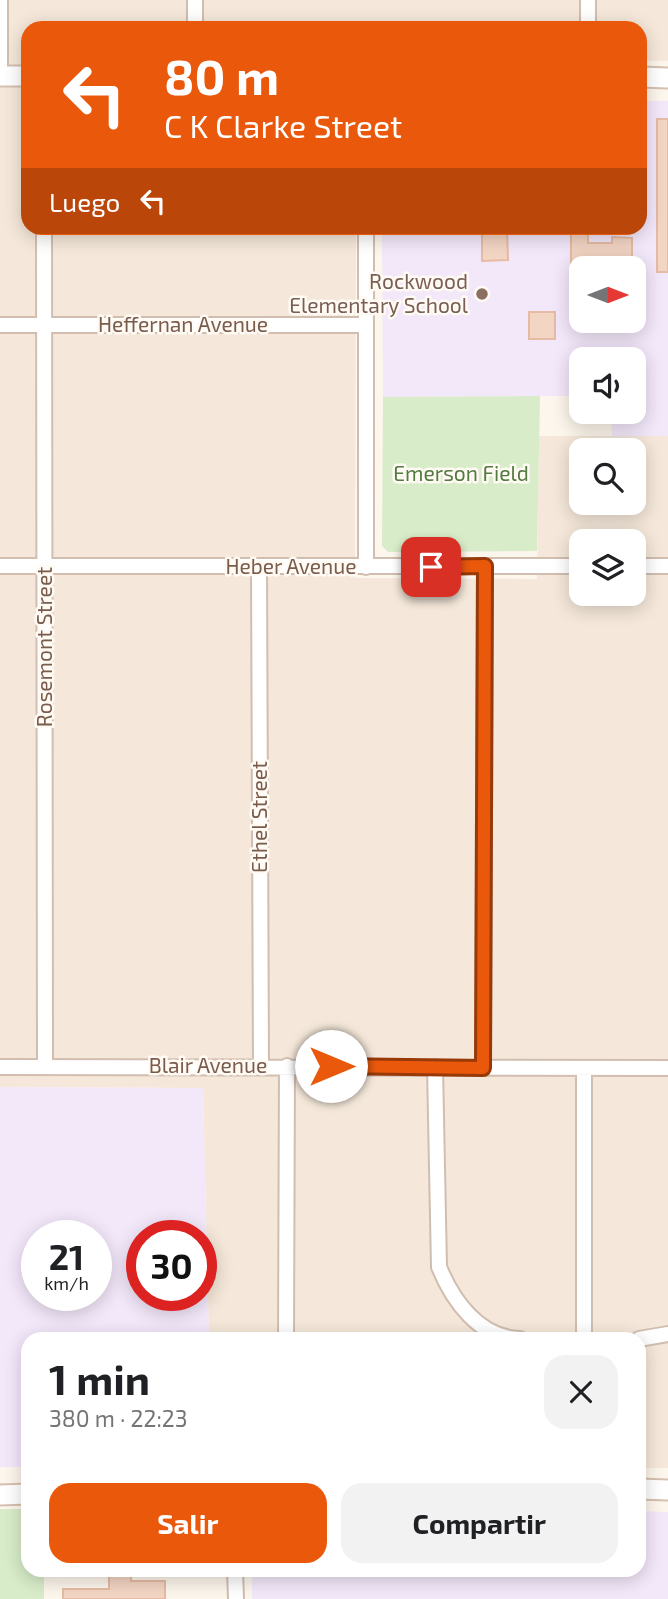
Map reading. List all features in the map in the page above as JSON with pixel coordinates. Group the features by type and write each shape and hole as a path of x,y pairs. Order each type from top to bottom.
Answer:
{"street":[{"path":"0,0 0,76 21,76"},
{"path":"195,0 195,21"},
{"path":"588,0 589,21"},
{"path":"647,78 668,78"},
{"name":"Rosemont Street","path":"44,235 45,1067"},
{"path":"366,235 366,567"},
{"name":"Heffernan Avenue","path":"0,325 365,325"},
{"name":"Heber Avenue","path":"0,566 569,566"},
{"path":"483,1068 485,566"},
{"path":"646,566 668,566"},
{"name":"Ethel Street","path":"259,568 261,1066"},
{"path":"286,1066 286,1332"},
{"name":"Blair Avenue","path":"0,1067 668,1068"},
{"path":"435,1068 439,1267 449,1291 463,1310 494,1332"},
{"path":"584,1068 584,1332"},
{"path":"646,1338 668,1334"},
{"path":"646,1489 668,1490"},
{"path":"0,1495 21,1494"},
{"path":"235,1577 236,1599"}],"shaded area":[{"path":"0,0 668,0 668,61 647,61 647,21 21,21 21,235 356,235 355,578 537,579 539,436 668,436 668,1468 646,1468 646,1332 209,1332 208,1311 217,1311 217,1220 206,1220 203,1088 0,1087"},
{"name":"Rockwood Elementary School","path":"647,101 668,101 668,436 612,436 612,424 646,424 646,347 569,347 569,396 383,397 382,235 647,235"},
{"path":"0,1087 203,1088 206,1220 126,1220 126,1311 208,1311 209,1332 21,1332 21,1467 0,1467"},
{"path":"646,1511 668,1512 668,1599 252,1599 252,1577 646,1577"}],"green space":[{"name":"Emerson Field","path":"540,396 537,551 388,552 382,546 383,397"},
{"path":"0,1509 21,1509 21,1577 44,1577 44,1599 0,1599"}],"building":[{"path":"657,119 668,119 668,272 657,272"},
{"path":"482,235 507,235 508,260 482,261"},
{"path":"571,235 588,235 588,243 612,243 612,237 632,238 632,256 571,256"},
{"path":"529,312 555,312 555,339 529,339"},
{"path":"109,1577 131,1577 131,1581 165,1581 165,1599 63,1599 63,1589 109,1589"}],"place":[{"name":"Rockwood Elementary School","path":"482,294"}],"route":[{"path":"331,1066 483,1068 485,566 431,567"}]}
